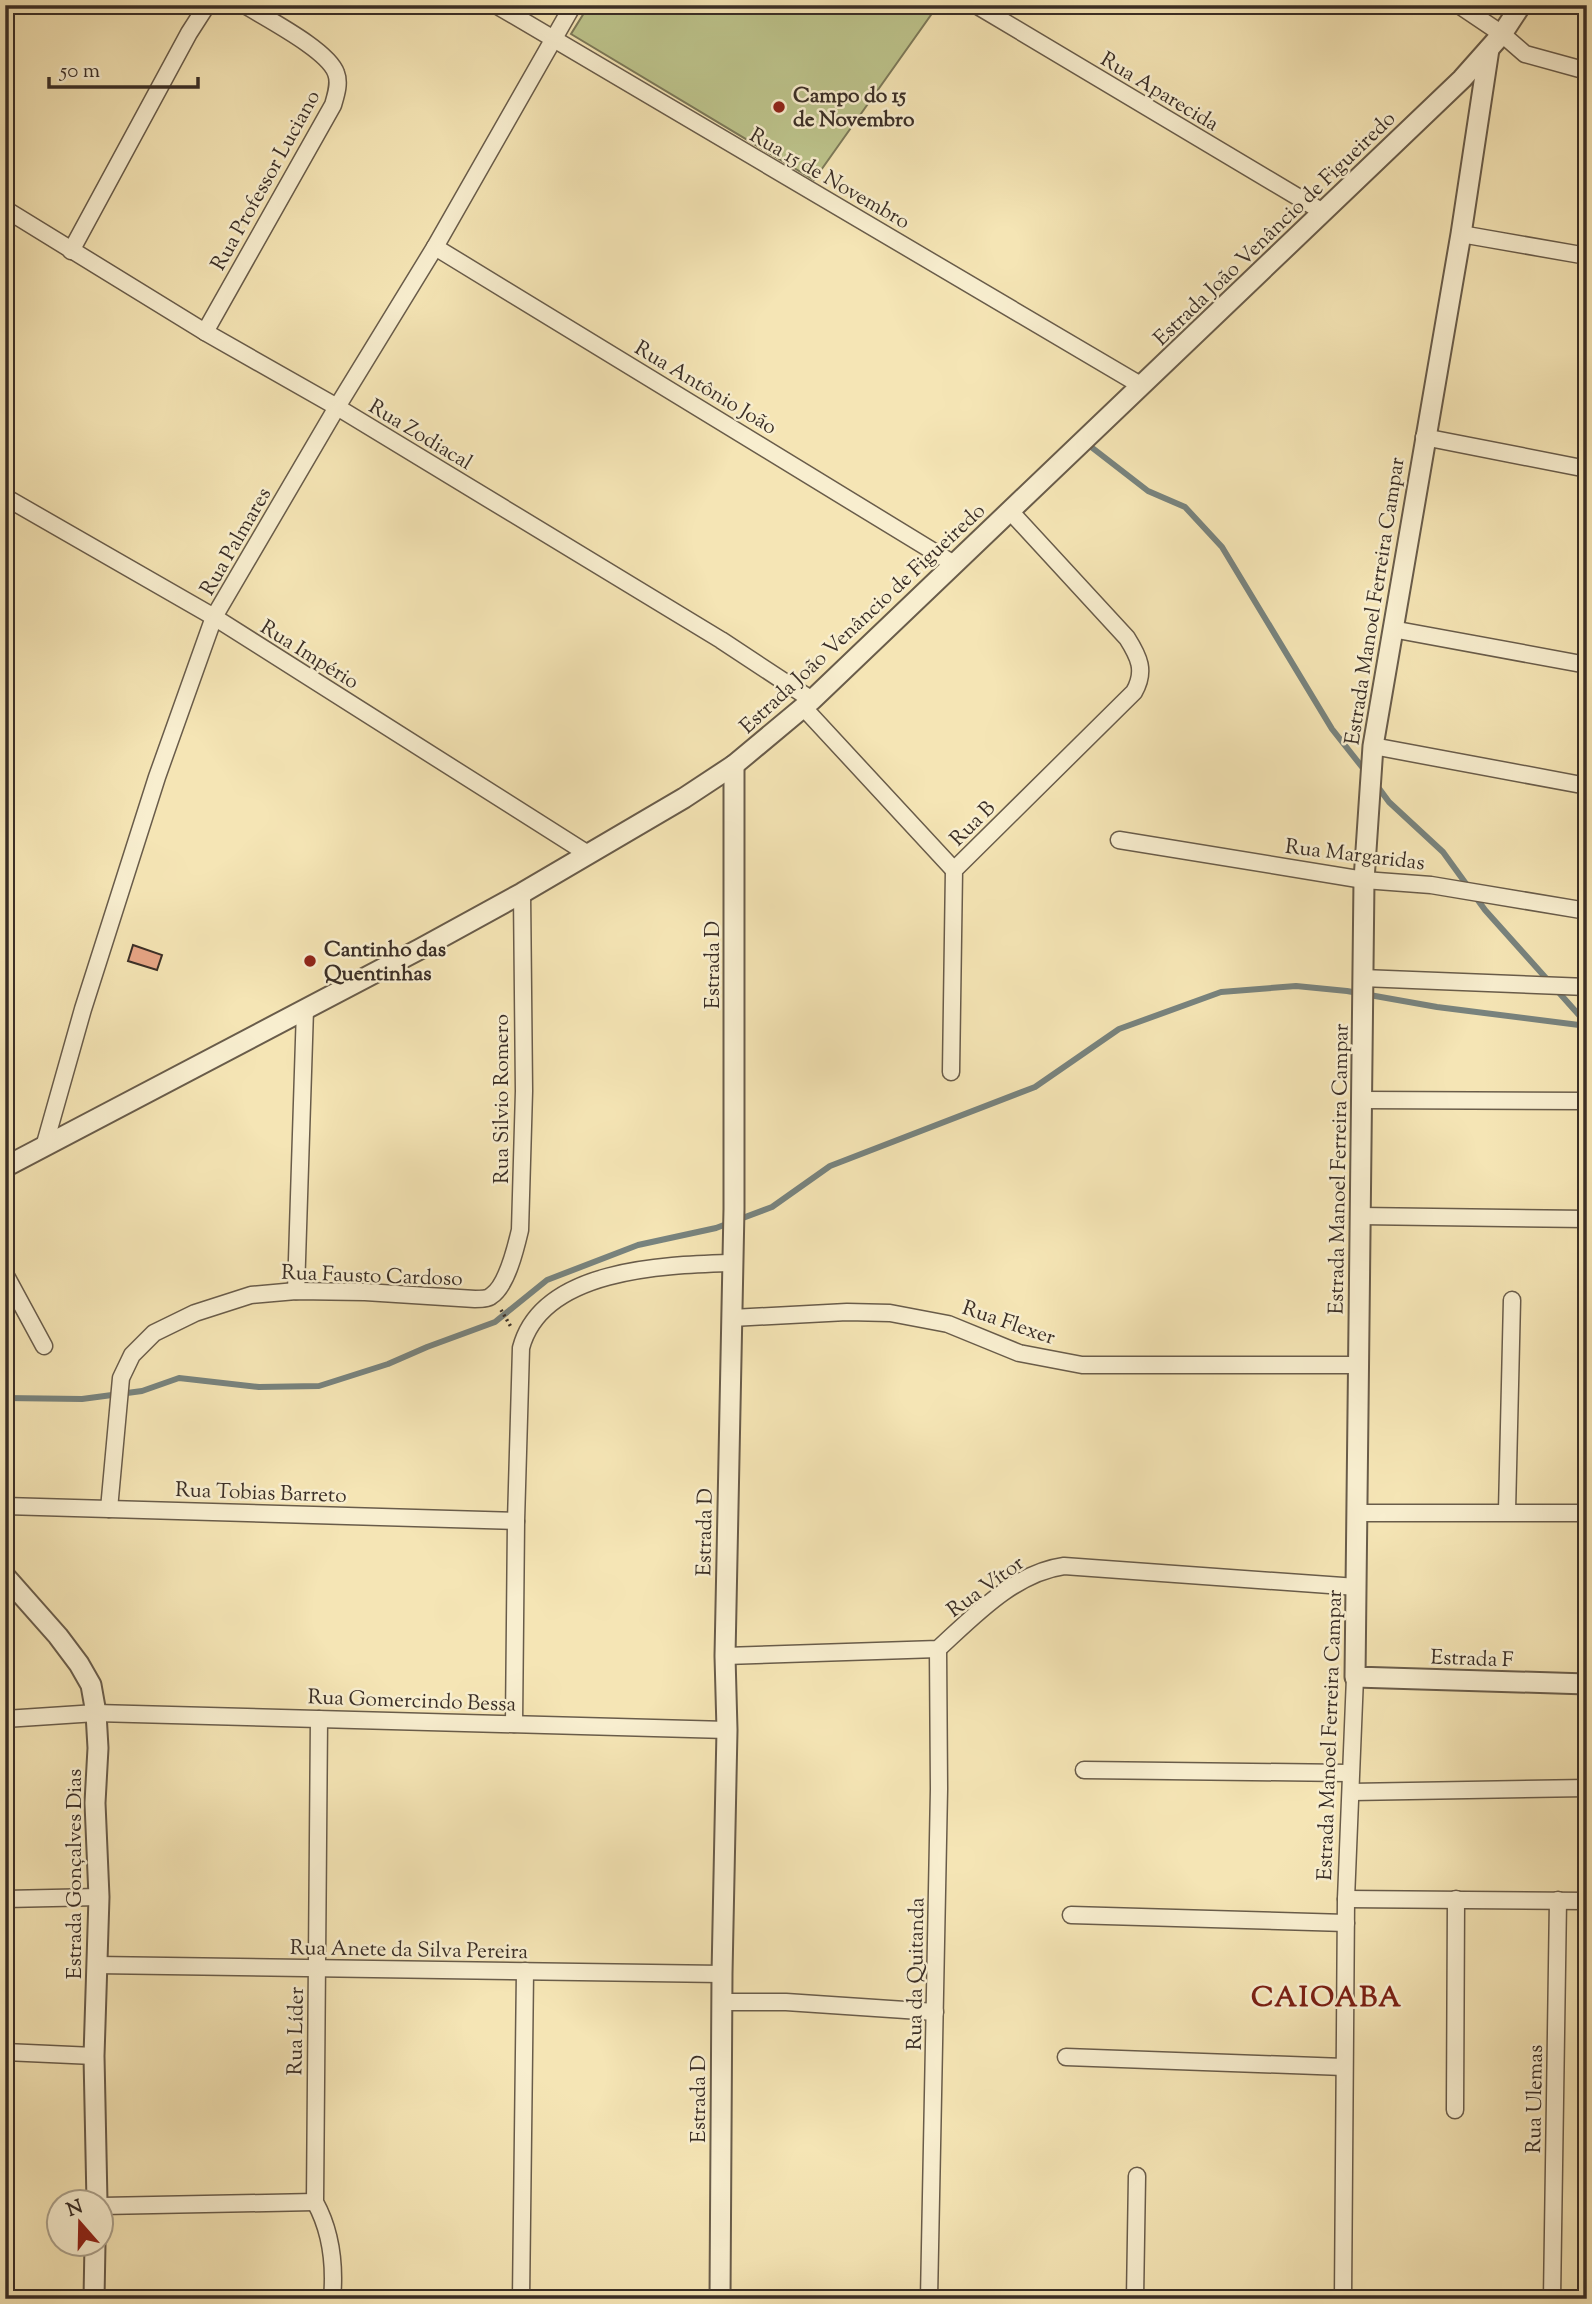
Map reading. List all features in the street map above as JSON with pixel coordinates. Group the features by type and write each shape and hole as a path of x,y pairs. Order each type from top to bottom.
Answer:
{"street":[{"path":"71,251 189,33 207,5"},
{"name":"Rua Professor Luciano","path":"205,332 333,105 338,88 338,75 325,56 245,5"},
{"name":"Rua 15 de Novembro","path":"496,5 1142,386"},
{"name":"Rua Palmares","path":"44,1147 83,1009 157,777 214,618 337,407 435,247 573,5"},
{"name":"Rua Aparecida","path":"976,5 1323,212"},
{"path":"1459,5 1496,42 1525,54 1587,71"},
{"name":"Estrada João Venâncio de Figueiredo","path":"5,1167 522,893 684,798 734,765 808,704 1462,79 1496,42 1521,5"},
{"name":"Estrada Manoel Ferreira Campar","path":"1343,2299 1346,1899 1357,1587 1362,978 1368,787 1372,748 1424,437 1496,42"},
{"name":"Rua Zodiacal","path":"5,209 205,332 337,407 721,640 808,704 954,870"},
{"path":"1461,234 1587,256"},
{"name":"Rua Antônio João","path":"435,247 954,564"},
{"path":"1424,437 1587,469"},
{"name":"Rua Império","path":"5,497 214,618 588,854"},
{"name":"Rua B","path":"951,1072 954,870 1134,692 1141,671 1140,660 1127,638 1010,511"},
{"path":"1392,629 1587,665"},
{"path":"1372,748 1587,786"},
{"name":"Estrada D","path":"720,2299 727,1730 725,1656 734,1209 734,765"},
{"name":"Rua Margaridas","path":"1119,840 1364,880 1431,885 1587,911"},
{"name":"Rua Silvio Romero","path":"494,1300 508,1272 520,1230 524,1091 522,893"},
{"path":"1362,978 1582,986"},
{"path":"296,1291 305,1009"},
{"path":"1362,1100 1587,1101"},
{"path":"1360,1216 1587,1219"},
{"path":"514,1724 516,1521 521,1348 525,1332 540,1314 562,1296 586,1284 656,1266 732,1255"},
{"path":"5,1274 44,1346"},
{"name":"Rua Fausto Cardoso","path":"109,1508 121,1378 132,1355 154,1333 204,1310 251,1295 296,1291 365,1292 494,1300"},
{"path":"1507,1511 1512,1300"},
{"name":"Rua Flexer","path":"732,1318 890,1313 948,1324 1019,1353 1082,1364 1358,1365"},
{"name":"Rua Tobias Barreto","path":"5,1506 516,1521"},
{"path":"1358,1513 1587,1513"},
{"name":"Rua Vítor","path":"938,1649 974,1616 1022,1580 1036,1572 1056,1567 1357,1587"},
{"name":"Estrada Gonçalves Dias","path":"5,1576 79,1664 90,1685 96,1713 99,1897 94,2056 97,2188"},
{"path":"725,1656 938,1649"},
{"name":"Rua da Quitanda","path":"929,2299 939,1790 938,1649"},
{"name":"Estrada F","path":"1355,1678 1587,1684"},
{"name":"Rua Gomercindo Bessa","path":"5,1718 96,1713 727,1730"},
{"name":"Rua Líder","path":"319,1719 315,2202 322,2216 330,2246 332,2299"},
{"path":"1084,1770 1349,1773"},
{"path":"1351,1792 1587,1788"},
{"path":"5,1899 99,1897"},
{"path":"1346,1899 1587,1901"},
{"path":"1455,2110 1456,1899"},
{"name":"Rua Ulemas","path":"1552,2299 1558,1900"},
{"path":"1071,1915 1346,1923"},
{"name":"Rua Anete da Silva Pereira","path":"96,1965 722,1974"},
{"path":"521,2299 525,1971"},
{"path":"722,2002 786,2002 935,2012"},
{"path":"5,2052 94,2056"},
{"path":"1066,2057 1344,2067"},
{"path":"1135,2299 1137,2176"},
{"path":"116,2206 315,2202"},
{"path":"93,2299 95,2258"}],"path":[{"path":"494,1300 510,1325"}],"green space":[{"name":"Campo do 15 de Novembro","path":"589,5 938,5 814,180 571,34"}],"building":[{"path":"133,945 162,955 157,970 128,961"}],"waterway":[{"path":"1086,443 1148,491 1185,507 1222,547 1332,729 1366,772"},
{"path":"1375,783 1389,802 1443,852 1485,910 1587,1024"},
{"path":"5,1398 82,1399 142,1391 179,1378 259,1387 319,1386 388,1364 495,1322 547,1280 638,1245 716,1228 772,1207 830,1166 1035,1087 1119,1029 1221,992 1296,986 1587,1026"}],"place":[{"name":"Campo do 15 de Novembro","path":"779,107"},
{"name":"Cantinho das Quentinhas","path":"310,961"}],"district":[{"name":"CAIOABA","path":"1327,1996"}]}
